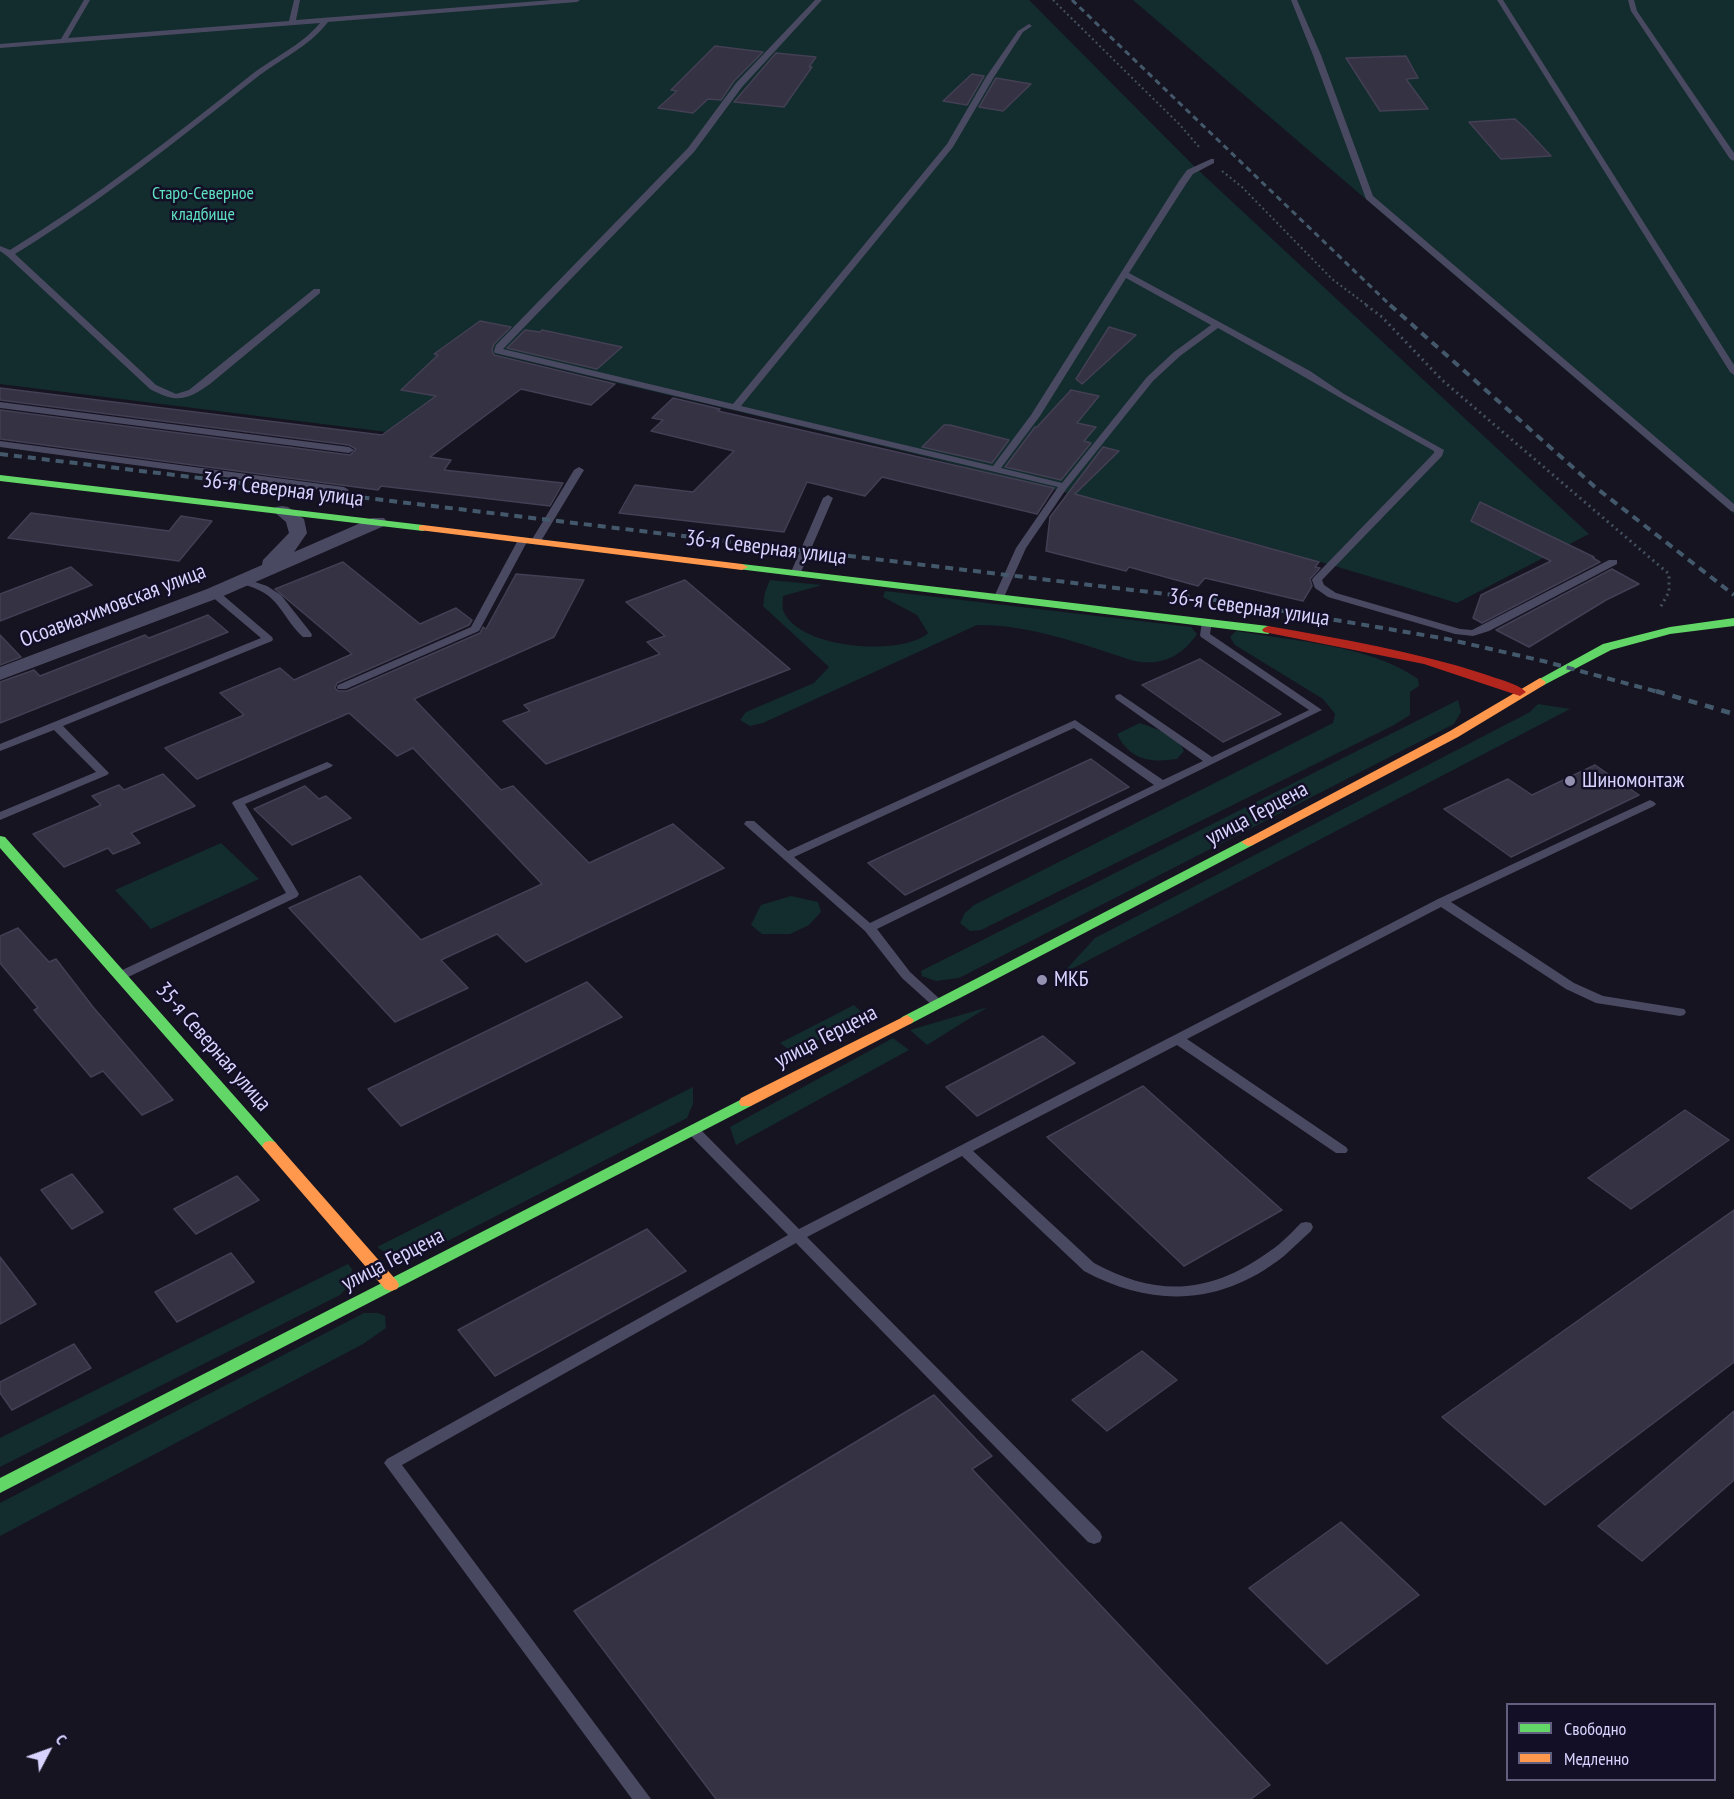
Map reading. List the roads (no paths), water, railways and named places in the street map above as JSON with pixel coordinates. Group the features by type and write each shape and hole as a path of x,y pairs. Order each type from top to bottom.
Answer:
{"main road":[{"name":"36-я Северная улица","path":"0,478 1261,629 1422,659 1492,679 1520,692"},
{"name":"улица Герцена","path":"0,1486 938,1004 1454,734 1520,692 1607,647 1670,631 1734,622"},
{"name":"35-я Северная улица","path":"0,840 122,976 391,1285"}],"street":[{"name":"Осоавиахимовская улица","path":"243,581 270,564 288,547 298,533 295,519 282,511"},
{"name":"Осоавиахимовская улица","path":"0,674 214,593 378,522"}],"lane":[{"path":"63,41 87,0"},
{"path":"292,23 297,0"},
{"path":"0,46 577,0"},
{"path":"819,0 740,84 691,150 499,347 498,351 1064,486"},
{"path":"1294,0 1317,55 1369,197 1734,509"},
{"path":"1500,0 1734,372"},
{"path":"1631,0 1634,11 1734,159"},
{"path":"10,254 48,231 165,147 282,55 317,32 325,21"},
{"path":"736,407 950,144 990,77 1021,31 1029,26"},
{"path":"996,469 1035,416 1182,183 1190,172 1211,161"},
{"path":"0,248 10,254 153,387 171,397 180,399 207,382 317,291"},
{"path":"1126,275 1218,324 1439,450 1438,454 1317,580 1319,586 1332,595 1459,632 1473,633 1485,629 1613,562"},
{"path":"999,597 1022,548 1064,486 1150,379 1176,354 1218,324"},
{"path":"0,405 349,450"},
{"path":"0,444 345,490"},
{"path":"342,687 475,629 529,540 579,470"},
{"path":"796,572 828,498"},
{"path":"243,581 268,591 281,601 298,627 307,635"},
{"path":"0,748 268,639 214,593"},
{"path":"869,928 1317,710 1205,635 1207,622"},
{"path":"1120,697 1211,761"},
{"path":"786,856 1076,723 1162,785"},
{"path":"0,816 103,773 56,725"},
{"path":"122,976 293,894 238,803 327,765"},
{"path":"642,1799 392,1463 797,1236 1442,902 1650,804"},
{"path":"750,824 869,928 906,975 938,1004"},
{"path":"1442,902 1570,986 1600,1000 1680,1012"},
{"path":"1178,1039 1341,1150"},
{"path":"692,1129 1094,1537"},
{"path":"964,1150 1089,1267 1109,1280 1138,1289 1176,1293 1210,1288 1240,1276 1272,1258 1306,1227"}],"railway":[{"path":"1072,0 1391,306"},
{"path":"1390,305 1595,487 1734,595"},
{"path":"0,454 1224,601 1447,639 1543,661 1662,693"},
{"path":"1656,691 1734,714"}],"place":[{"name":"Шиномонтаж","path":"1570,781"},
{"name":"МКБ","path":"1042,980"}],"park label":[{"name":"Старо-Северное кладбище","path":"203,204"}]}
